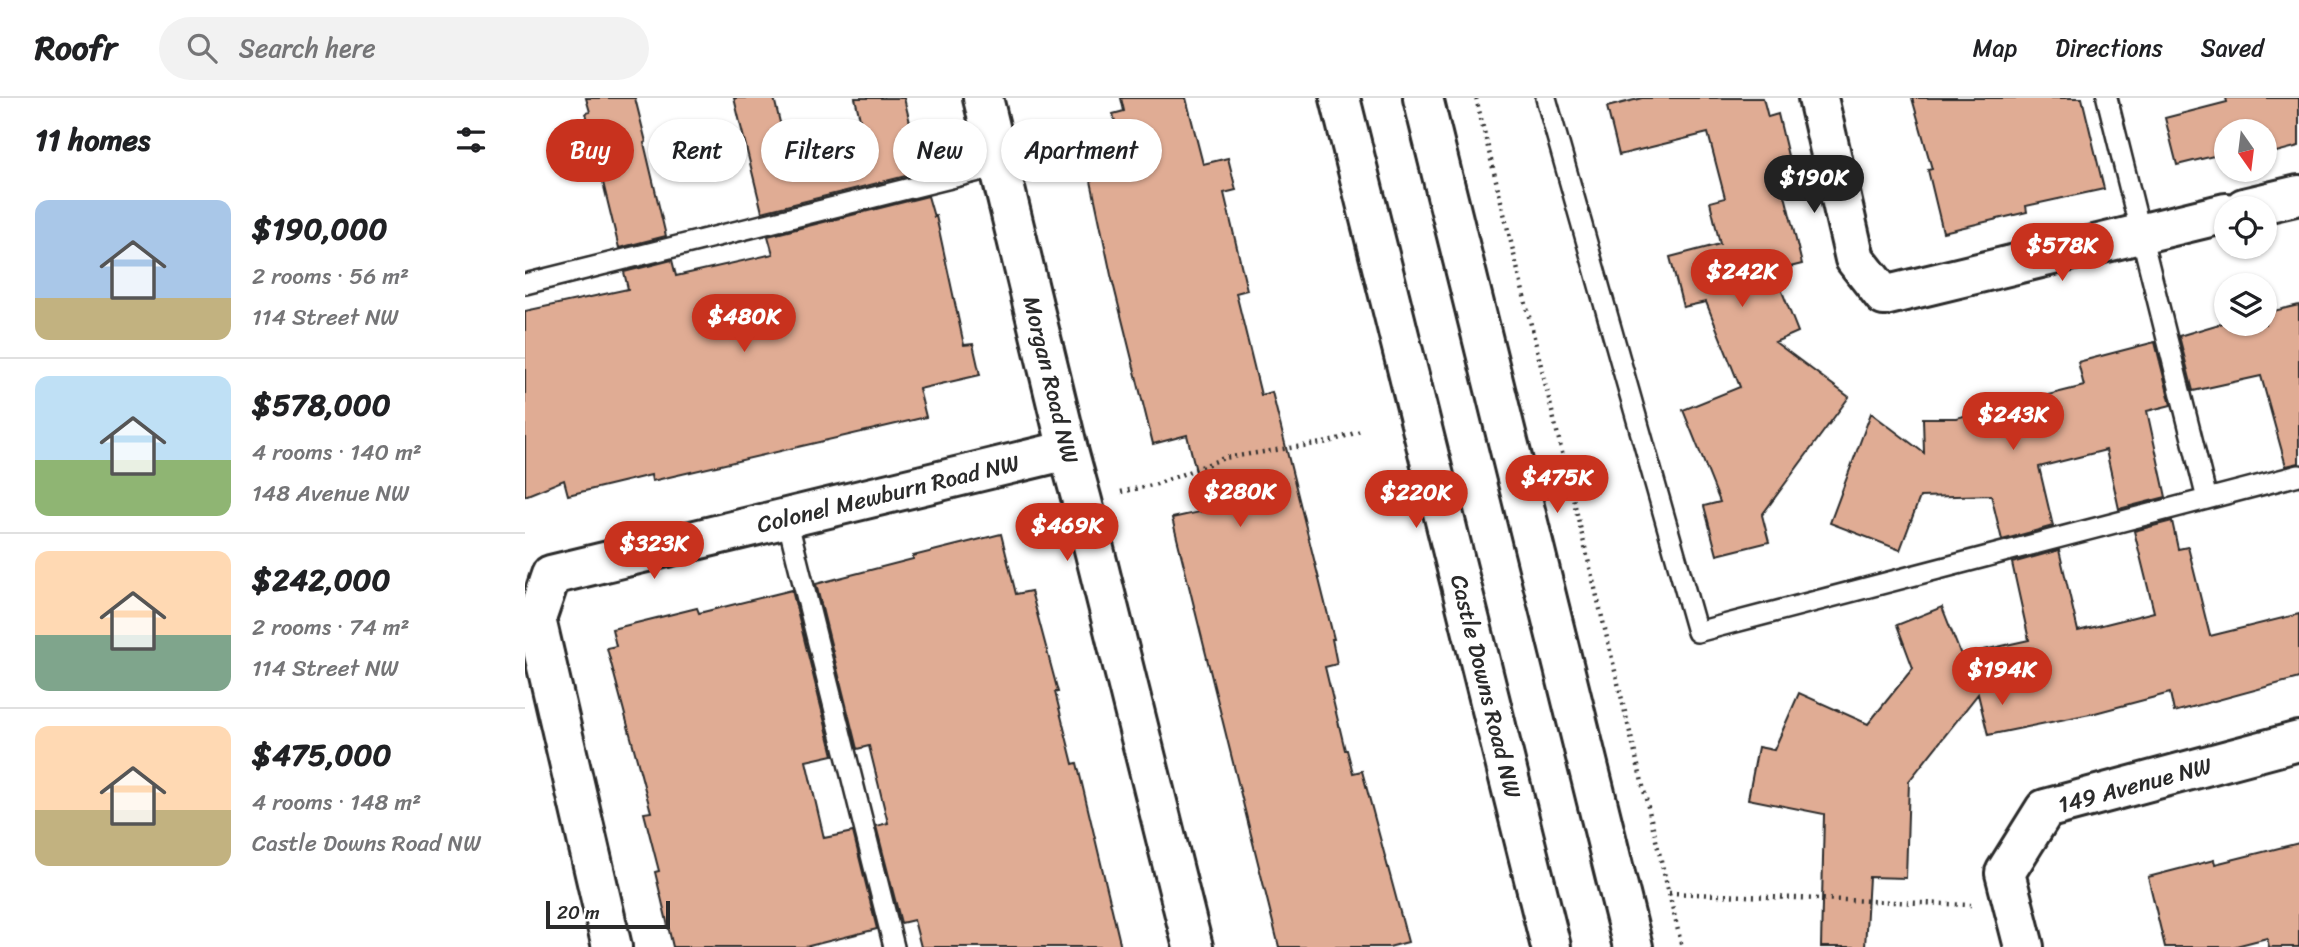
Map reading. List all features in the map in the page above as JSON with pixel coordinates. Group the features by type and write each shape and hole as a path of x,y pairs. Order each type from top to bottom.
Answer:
{"street":[{"name":"Morgan Road NW","path":"982,98 1193,947"},
{"name":"Castle Downs Road NW","path":"1340,98 1551,947"},
{"path":"1423,98 1633,947"},
{"path":"1818,98 1855,259 1884,296 2214,216"},
{"path":"2277,200 2299,195"},
{"name":"Colonel Mewburn Road NW","path":"612,947 536,619 551,575 1068,450"},
{"name":"149 Avenue NW","path":"2009,890 2045,809 2299,741"},
{"path":"2009,890 2024,947"}],"lane":[{"path":"1546,98 1697,632 2299,475"},
{"path":"2107,98 2207,499"},
{"path":"525,284 999,166"},
{"path":"787,519 894,947"}],"path":[{"path":"1476,98 1682,947"},
{"path":"1083,501 1157,484 1224,458 1329,442 1363,430"},
{"path":"1669,893 2009,890"}],"building":[{"path":"586,98 635,98 646,142 648,182 653,182 666,236 619,248 603,182 634,182 634,119 587,119 586,113 590,112"},
{"path":"734,98 774,98 779,119 761,119 761,182 879,182 879,119 860,119 855,98 904,98 909,119 893,119 893,179 762,212 747,151 747,119 739,119"},
{"path":"1121,98 1186,98 1203,164 1228,158 1236,190 1224,193 1247,290 1236,293 1261,395 1272,392 1334,639 1337,664 1325,667 1345,750 1353,773 1362,771 1408,942 1389,947 1279,947 1172,518 1204,511 1195,467 1187,435 1153,444 1091,182 1162,182 1162,119 1114,119 1113,114 1124,111"},
{"path":"1642,98 1763,98 1768,117 1778,114 1789,160 1777,163 1802,264 1774,271 1798,332 1775,342 1849,397 1762,515 1769,542 1717,555 1704,506 1720,502 1683,410 1740,387 1706,302 1683,307 1670,257 1720,244 1710,202 1725,198 1708,133 1619,155 1607,107"},
{"path":"1912,98 2082,98 2104,189 2026,206 2027,212 1943,232 1928,170 1932,169"},
{"path":"2226,98 2299,98 2299,146 2277,152 2277,119 2214,119 2214,156 2177,165 2165,118 2227,102"},
{"path":"928,196 934,217 936,216 964,345 973,344 980,375 919,389 926,417 652,481 651,475 568,495 564,480 525,496 525,311 628,289 624,272 672,260 676,276 773,254 768,236"},
{"path":"2299,305 2299,463 2286,466 2261,376 2193,391 2179,336 2214,326 2214,336 2277,336 2277,310"},
{"path":"2155,342 2171,405 2147,411 2166,497 2119,509 2106,450 2039,467 2053,526 2002,540 1991,495 1920,497 1900,550 1830,523 1871,413 1924,453 1923,418 1956,418 2084,386 2078,362"},
{"path":"2172,521 2178,549 2188,547 2210,636 2299,614 2299,678 2174,712 2170,693 2095,713 1988,735 1978,694 1909,781 1906,878 1869,877 1865,947 1821,947 1824,814 1748,799 1758,747 1774,750 1799,693 1868,724 1913,668 1897,625 1942,607 1961,655 2029,640 2012,563 2059,550 2078,631 2154,612 2134,531"},
{"path":"1001,534 1016,594 1031,591 1058,692 1055,692 1073,764 1077,763 1121,947 921,947 914,920 901,923 876,826 888,823 869,746 857,749 816,584"},
{"path":"792,590 833,755 806,761 824,838 853,832 877,929 805,947 673,947 655,872 659,871 644,813 651,812 607,648 616,646 612,629 697,608 699,613"},
{"path":"2299,843 2299,947 2269,947 2267,938 2232,947 2165,947 2148,877"}]}
